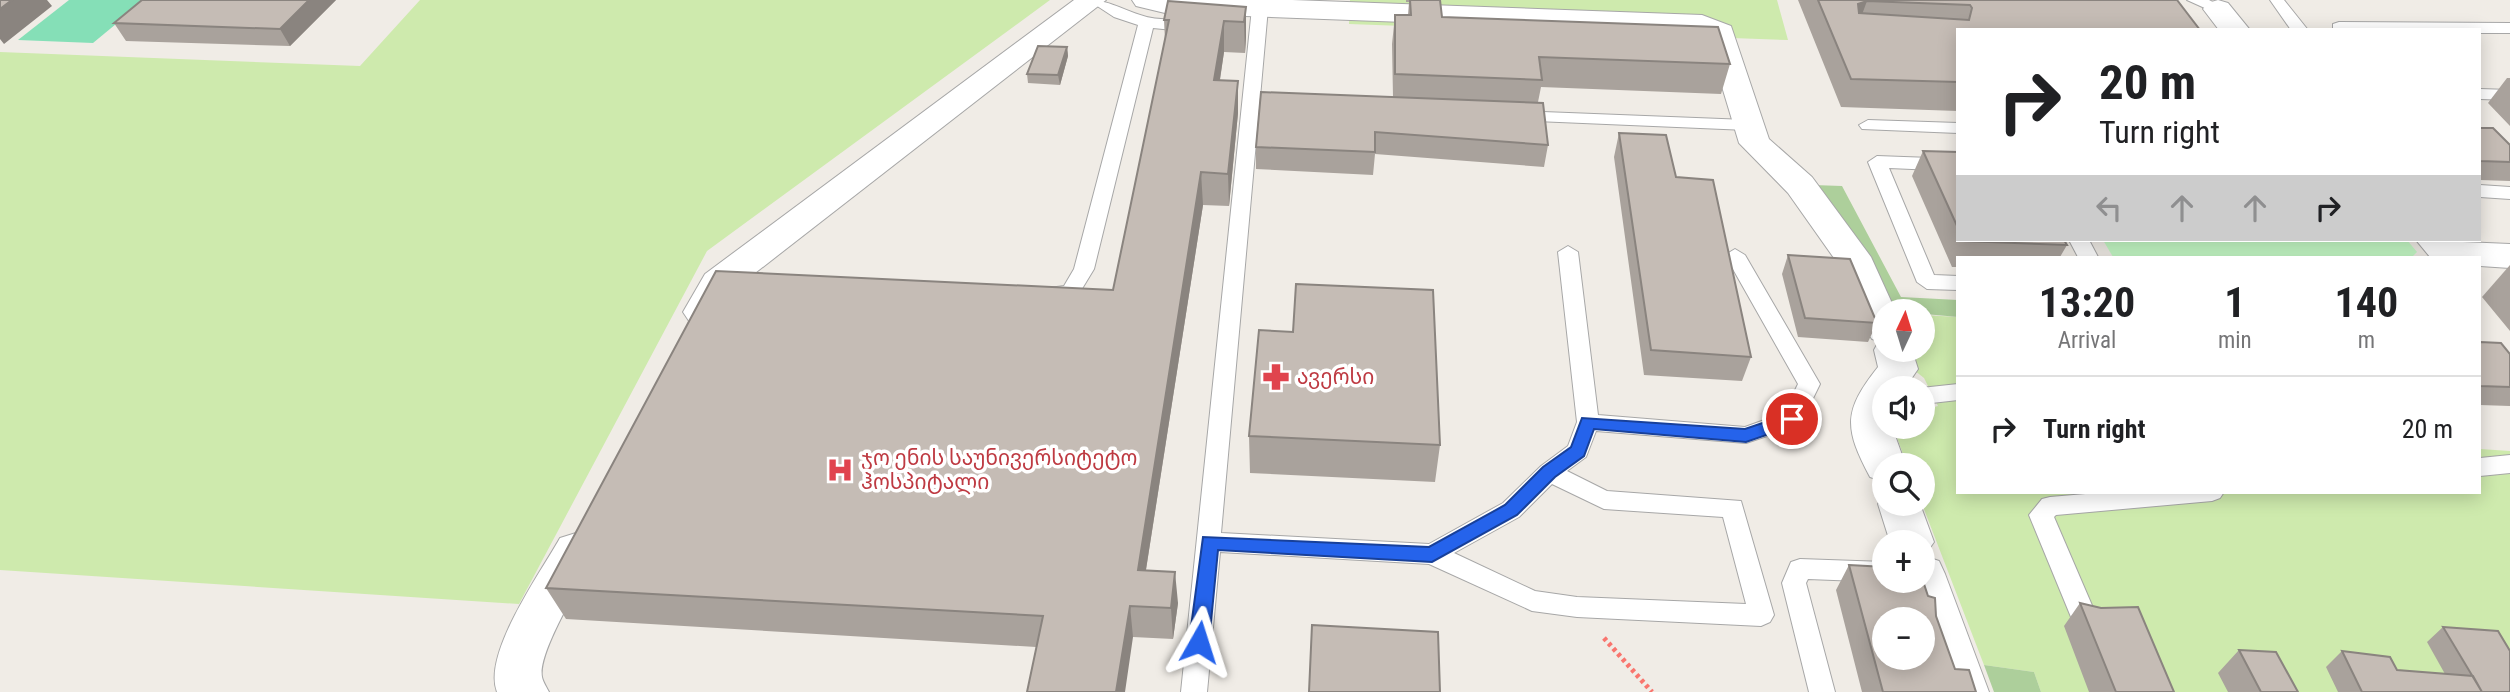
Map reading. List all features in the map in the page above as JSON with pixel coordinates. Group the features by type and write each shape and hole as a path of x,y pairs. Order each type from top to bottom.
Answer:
{"street":[{"path":"686,343 732,283 1094,0"},
{"path":"1146,12 1254,22 1702,24 1720,32 1755,144 1800,185 1858,266 1872,299"},
{"path":"2442,250 2510,256"},
{"path":"1872,409 1872,430"},
{"path":"525,692 519,688 516,681 519,659 590,526"},
{"path":"1930,593 1965,692"}],"lane":[{"path":"1094,0 1119,15 1146,12 1208,27"},
{"path":"2277,1 2298,28"},
{"path":"1035,294 1070,292 1082,276 1146,12"},
{"path":"1194,692 1210,542 1254,22"},
{"path":"2339,27 2510,28"},
{"path":"2481,94 2510,95"},
{"path":"1496,116 1747,125"},
{"path":"1868,125 1956,128"},
{"path":"1956,165 1877,162 1927,282 1956,283"},
{"path":"2481,191 2510,193"},
{"path":"1432,554 1511,510 1549,472 1578,451 1588,422 1568,252"},
{"path":"1588,422 1746,435 1792,419 1809,384 1735,254"},
{"path":"1935,395 1956,392"},
{"path":"2481,467 2510,464"},
{"path":"1210,542 1432,554 1532,601 1577,607 1761,615 1733,509 1604,500 1549,472"},
{"path":"2084,617 2041,515 2050,506 2166,494"},
{"path":"1822,692 1794,583 1800,569 1872,572"}],"path":[{"path":"1577,607 1652,692"}],"green space":[{"path":"69,0 145,0 93,43 18,40"},
{"path":"420,0 1050,0 707,251 519,604 0,570 0,52 360,66"},
{"path":"1350,0 1777,0 1788,40 1349,24"},
{"path":"1813,185 1842,186 1901,297 1956,300 1956,317 1936,315 1936,299 1884,299"},
{"path":"2104,242 2409,242 2417,252 2413,256 2112,256"},
{"path":"1936,316 1956,317 1956,494 2481,494 2481,449 2510,451 2510,692 2041,692 2034,672 1984,665 1935,538 1935,530 1932,530 1927,516 1935,516 1935,453 1903,453 1897,439 1935,439 1935,407 1938,406 1935,400 1935,376 1921,376 1910,367 1909,362 1936,362"},
{"path":"1984,665 2034,672 2041,692 1994,692"}],"building":[{"path":"0,0 12,0 0,9"},
{"path":"142,0 309,0 280,29 114,23"},
{"path":"1410,0 1440,0 1442,17 1718,27 1730,64 1539,57 1542,80 1395,74 1395,15 1411,15"},
{"path":"1818,0 2177,0 2198,28 1956,28 1956,82 1851,79","holes":["1867,1 1970,5 1972,8 1969,20 1859,13 1858,4"]},
{"name":"ჯო ენის საუნივერსიტეტო ჰოსპიტალი","path":"1168,1 1246,7 1244,22 1224,21 1214,80 1238,81 1228,174 1201,172 1138,570 1175,572 1171,608 1130,606 1116,692 1027,692 1043,616 546,588 716,271 1113,290 1169,20 1164,20"},
{"path":"1038,46 1067,47 1058,75 1027,74"},
{"path":"1261,92 1543,103 1548,145 1375,132 1375,152 1256,147"},
{"path":"2481,128 2493,128 2510,145 2510,162 2481,161"},
{"path":"1619,133 1666,135 1676,177 1713,180 1751,357 1651,350"},
{"path":"1923,151 1956,152 1956,224"},
{"path":"1990,242 2065,242 2067,245"},
{"path":"1788,255 1850,259 1872,311 1872,323 1805,318"},
{"path":"1296,284 1433,290 1440,445 1249,436 1259,330 1293,332"},
{"path":"2481,342 2501,343 2510,354 2510,387 2481,386"},
{"path":"1849,565 1872,566 1872,593 1927,593 1935,598 1936,616 1955,669 1969,670 1976,692 1883,692 1877,670 1935,670 1935,607 1872,607 1872,651"},
{"path":"2080,603 2101,608 2138,607 2174,692 2116,692"},
{"path":"1312,625 1438,632 1440,692 1309,692"},
{"path":"2443,627 2498,631 2510,651 2510,692 2482,692"},
{"path":"2239,650 2276,652 2298,692 2261,692"},
{"path":"2342,651 2390,657 2397,670 2473,676 2482,692 2362,692"}],"place":[{"name":"ავერსი","path":"1276,377"},
{"name":"ჯო ენის საუნივერსიტეტო ჰოსპიტალი","path":"840,470"}],"route":[{"path":"1199,642 1210,542 1432,554 1511,510 1549,472 1578,451 1588,422 1746,435 1792,419"}]}
